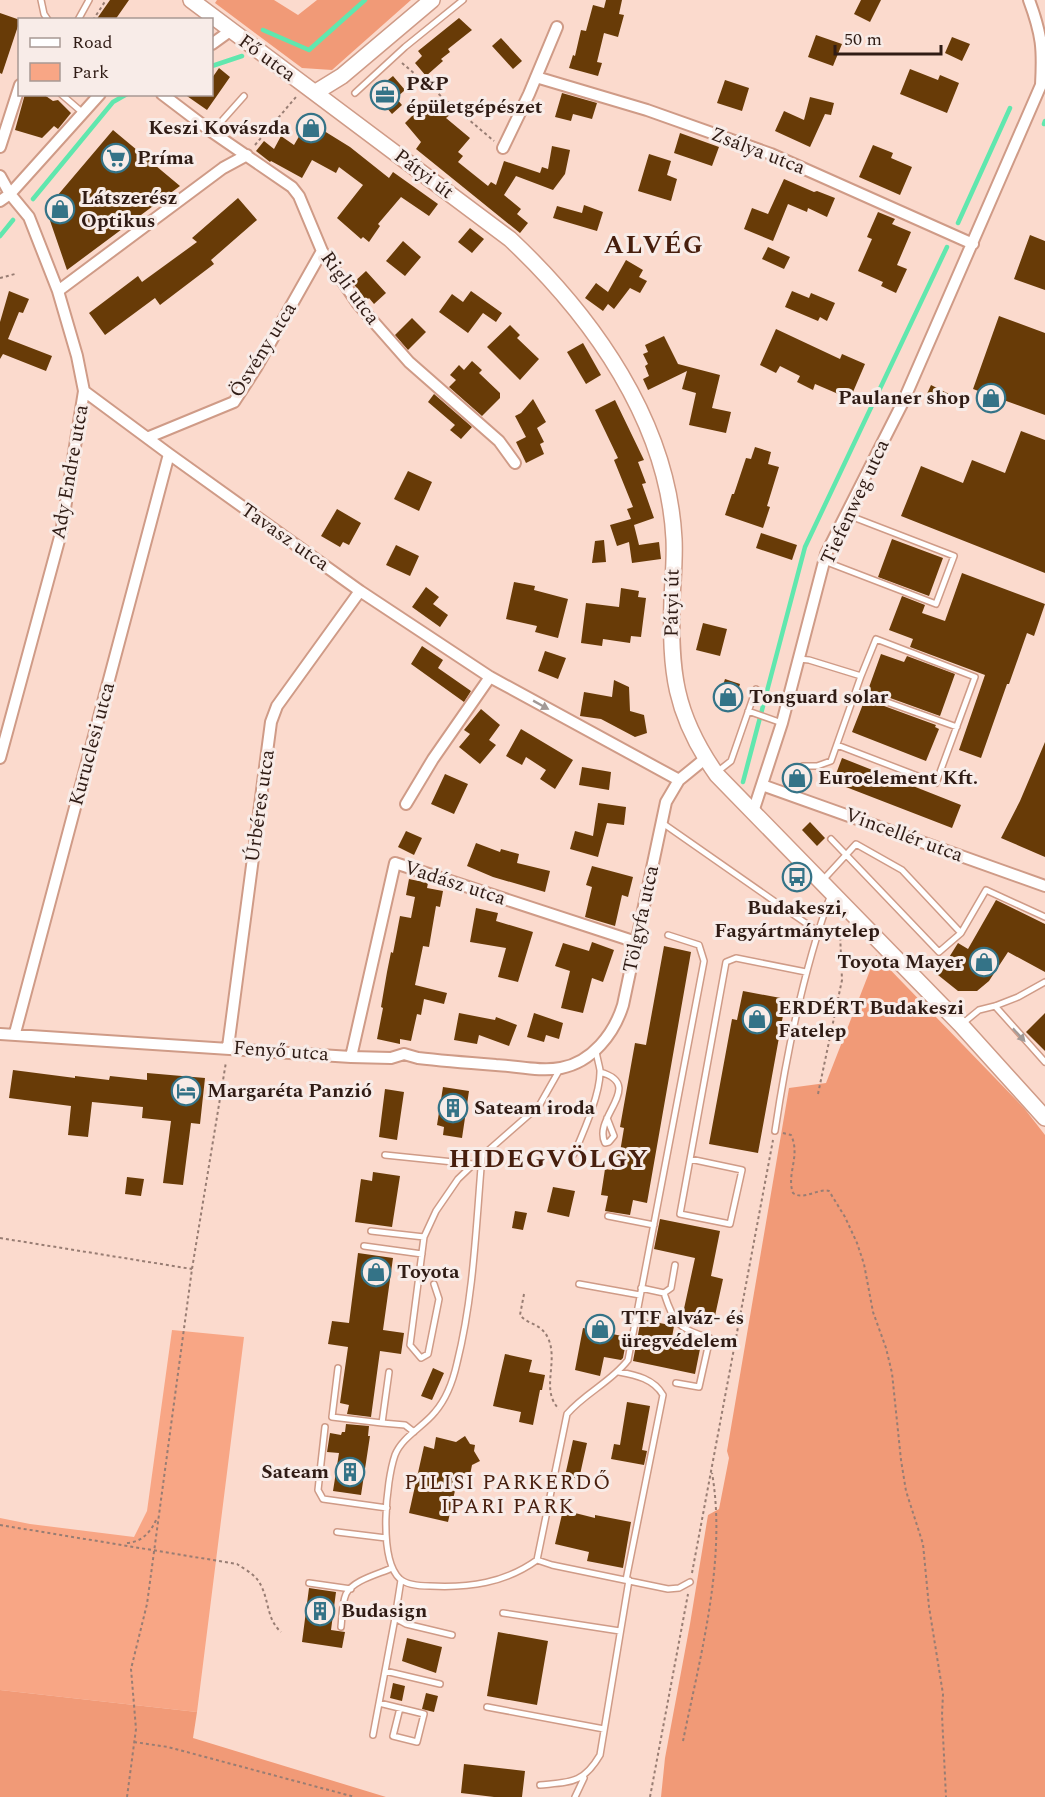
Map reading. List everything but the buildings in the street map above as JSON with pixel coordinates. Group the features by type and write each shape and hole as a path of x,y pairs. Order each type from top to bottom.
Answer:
{"main road":[{"name":"Fő utca","path":"191,0 316,92"},
{"path":"316,92 342,76 432,0"},
{"name":"Pátyi út","path":"316,92 510,239 566,297 621,374 647,424 668,492 674,540 671,651 675,681 684,718 706,758 716,773 961,1025 1045,1118"}],"street":[{"name":"Tiefenweg utca","path":"753,812 782,723 824,561 845,514 903,402 1041,86 1043,52 1039,27 1029,0"},
{"path":"503,148 557,27"},
{"path":"213,43 231,30"},
{"name":"Zsálya utca","path":"536,77 647,110 771,154 973,244"},
{"path":"0,147 18,91"},
{"path":"0,201 10,194 98,96"},
{"name":"Rigli utca","path":"165,96 292,187 299,196 322,251 357,304 409,362 499,441 515,463"},
{"path":"58,291 223,168 247,155"},
{"name":"Ady Endre utca","path":"0,177 10,194 29,217 58,291 77,356 84,391 61,533 0,758"},
{"name":"Ösvény utca","path":"149,437 234,402 256,368 322,251"},
{"name":"Tavasz utca","path":"84,391 360,591 490,677 679,780"},
{"name":"Kuruclesi utca","path":"15,1033 169,454"},
{"name":"Úrbéres utca","path":"228,1047 271,723 277,706 360,591"},
{"path":"406,804 433,759 490,677"},
{"name":"Tölgyfa utca","path":"561,1068 573,1064 595,1050 608,1037 618,1019 666,802 679,780 706,758"},
{"name":"Vincellér utca","path":"762,785 1045,886"},
{"name":"Vadász utca","path":"351,1057 395,863 636,942"},
{"name":"Fenyő utca","path":"0,1034 15,1033 351,1057 391,1058 404,1054 423,1059 546,1069 561,1068"}],"lane":[{"path":"41,0 47,18"},
{"path":"79,18 89,0"},
{"path":"355,93 405,47 463,0"},
{"path":"63,96 83,113"},
{"path":"212,132 244,96"},
{"path":"824,561 936,603 954,556 845,514"},
{"path":"803,766 817,766 831,761 876,639 975,677 936,783 837,745"},
{"path":"798,659 809,660 861,676"},
{"path":"716,773 731,761 756,688"},
{"path":"856,691 957,727"},
{"path":"748,711 782,723"},
{"path":"660,821 817,931"},
{"path":"831,839 939,952 961,933 986,890 1045,917"},
{"path":"775,1131 790,1035 827,886 856,844 902,870 961,933"},
{"path":"482,1156 472,1291 453,1380 434,1413 396,1454 387,1508 386,1538 392,1568 400,1580 416,1585 463,1586 498,1581 523,1571 537,1560 567,1414 576,1403 619,1372 628,1360 704,961 699,945 668,935"},
{"path":"690,1159 742,1170 730,1224 680,1214 690,1159 726,962 736,958 806,972"},
{"path":"961,1025 979,1010 994,1006 1045,982"},
{"path":"994,1006 1045,1062"},
{"path":"574,1154 590,1115 600,1072 595,1050"},
{"path":"434,1284 439,1299 428,1354 421,1358 410,1345 424,1237 436,1211 458,1179 539,1106 561,1068"},
{"path":"600,1072 611,1075 618,1082 619,1092 607,1118"},
{"path":"385,1155 473,1164"},
{"path":"608,1216 654,1225"},
{"path":"371,1231 424,1237"},
{"path":"364,1246 422,1254"},
{"path":"579,1284 664,1293 671,1288 675,1265"},
{"path":"664,1293 675,1321 687,1331 710,1338 699,1387 676,1383"},
{"path":"338,1368 333,1417 405,1425 414,1432"},
{"path":"382,1423 389,1372"},
{"path":"575,1797 585,1776 600,1755 627,1580 663,1395 657,1385 634,1374 619,1372"},
{"path":"325,1427 318,1490 323,1499 387,1508"},
{"path":"337,1532 386,1538"},
{"path":"537,1560 668,1589 679,1588 690,1582"},
{"path":"341,1627 346,1595 351,1588 359,1582 392,1568"},
{"path":"373,1735 400,1580"},
{"path":"309,1583 351,1588"},
{"path":"503,1613 620,1631"},
{"path":"395,1618 406,1624 452,1635"},
{"path":"385,1671 440,1684"},
{"path":"379,1703 400,1708 424,1714 417,1742 393,1736 400,1708"},
{"path":"487,1707 604,1729"},
{"path":"540,1785 575,1781 585,1776"}],"path":[{"path":"94,18 106,0"},
{"path":"396,57 503,148"},
{"path":"247,155 298,95"},
{"path":"0,278 15,274"},
{"path":"818,1094 842,980 840,933 849,908"},
{"path":"127,1797 136,1729 130,1669 147,1604 192,1269 228,1047"},
{"path":"650,1797 775,1131 790,1134 794,1141 796,1149 791,1182 793,1193 800,1196 826,1190 845,1217 864,1264 873,1312 886,1348 894,1384 906,1491 923,1544 929,1607 943,1694 946,1797"},
{"path":"0,1238 192,1269"},
{"path":"525,1294 520,1315 543,1330 549,1340 553,1361 550,1392 558,1408 567,1414"},
{"path":"683,1741 707,1623 715,1546 715,1493 711,1471"},
{"path":"113,1542 131,1543 144,1537 153,1526 158,1512"},
{"path":"0,1525 237,1564 256,1577 265,1593 272,1624 281,1632"},
{"path":"134,1742 168,1747 355,1797"}],"green space":[{"path":"172,1330 244,1337 197,1712 0,1690 0,1518 134,1537 147,1511"}],"shaded area":[{"path":"217,0 274,0 298,15 317,0 411,0 332,70 302,68 215,3"},
{"path":"876,955 1024,1108 1045,1135 1045,1797 661,1797 665,1758 708,1515 719,1509 729,1458 727,1451 789,1088 826,1083"},
{"path":"0,1690 197,1712 193,1738 386,1797 0,1797"}],"waterway":[{"path":"263,30 309,50 365,0"},
{"path":"213,66 242,56"},
{"path":"33,199 113,102 124,96"},
{"path":"958,223 1010,108"},
{"path":"0,236 13,220"},
{"path":"743,782 805,547 947,247"}],"place":[{"name":"P&P épületgépészet","path":"385,95"},
{"name":"Keszi Kovászda","path":"311,128"},
{"name":"Príma","path":"116,158"},
{"name":"Látszerész Optikus","path":"60,209"},
{"name":"Paulaner shop","path":"991,398"},
{"name":"Tonguard solar","path":"728,697"},
{"name":"Euroelement Kft.","path":"797,778"},
{"name":"Budakeszi, Fagyártmánytelep","path":"797,877"},
{"name":"Toyota Mayer","path":"984,962"},
{"name":"ERDÉRT Budakeszi Fatelep","path":"757,1019"},
{"name":"Margaréta Panzió","path":"186,1091"},
{"name":"Sateam iroda","path":"453,1108"},
{"name":"Toyota","path":"376,1272"},
{"name":"TTF alváz- és üregvédelem","path":"600,1329"},
{"name":"Sateam","path":"350,1472"},
{"name":"Budasign","path":"320,1611"}],"district":[{"name":"ALVÉG","path":"654,245"},
{"name":"HIDEGVÖLGY","path":"549,1159"},
{"name":"PILISI PARKERDŐ IPARI PARK","path":"508,1495"}]}
